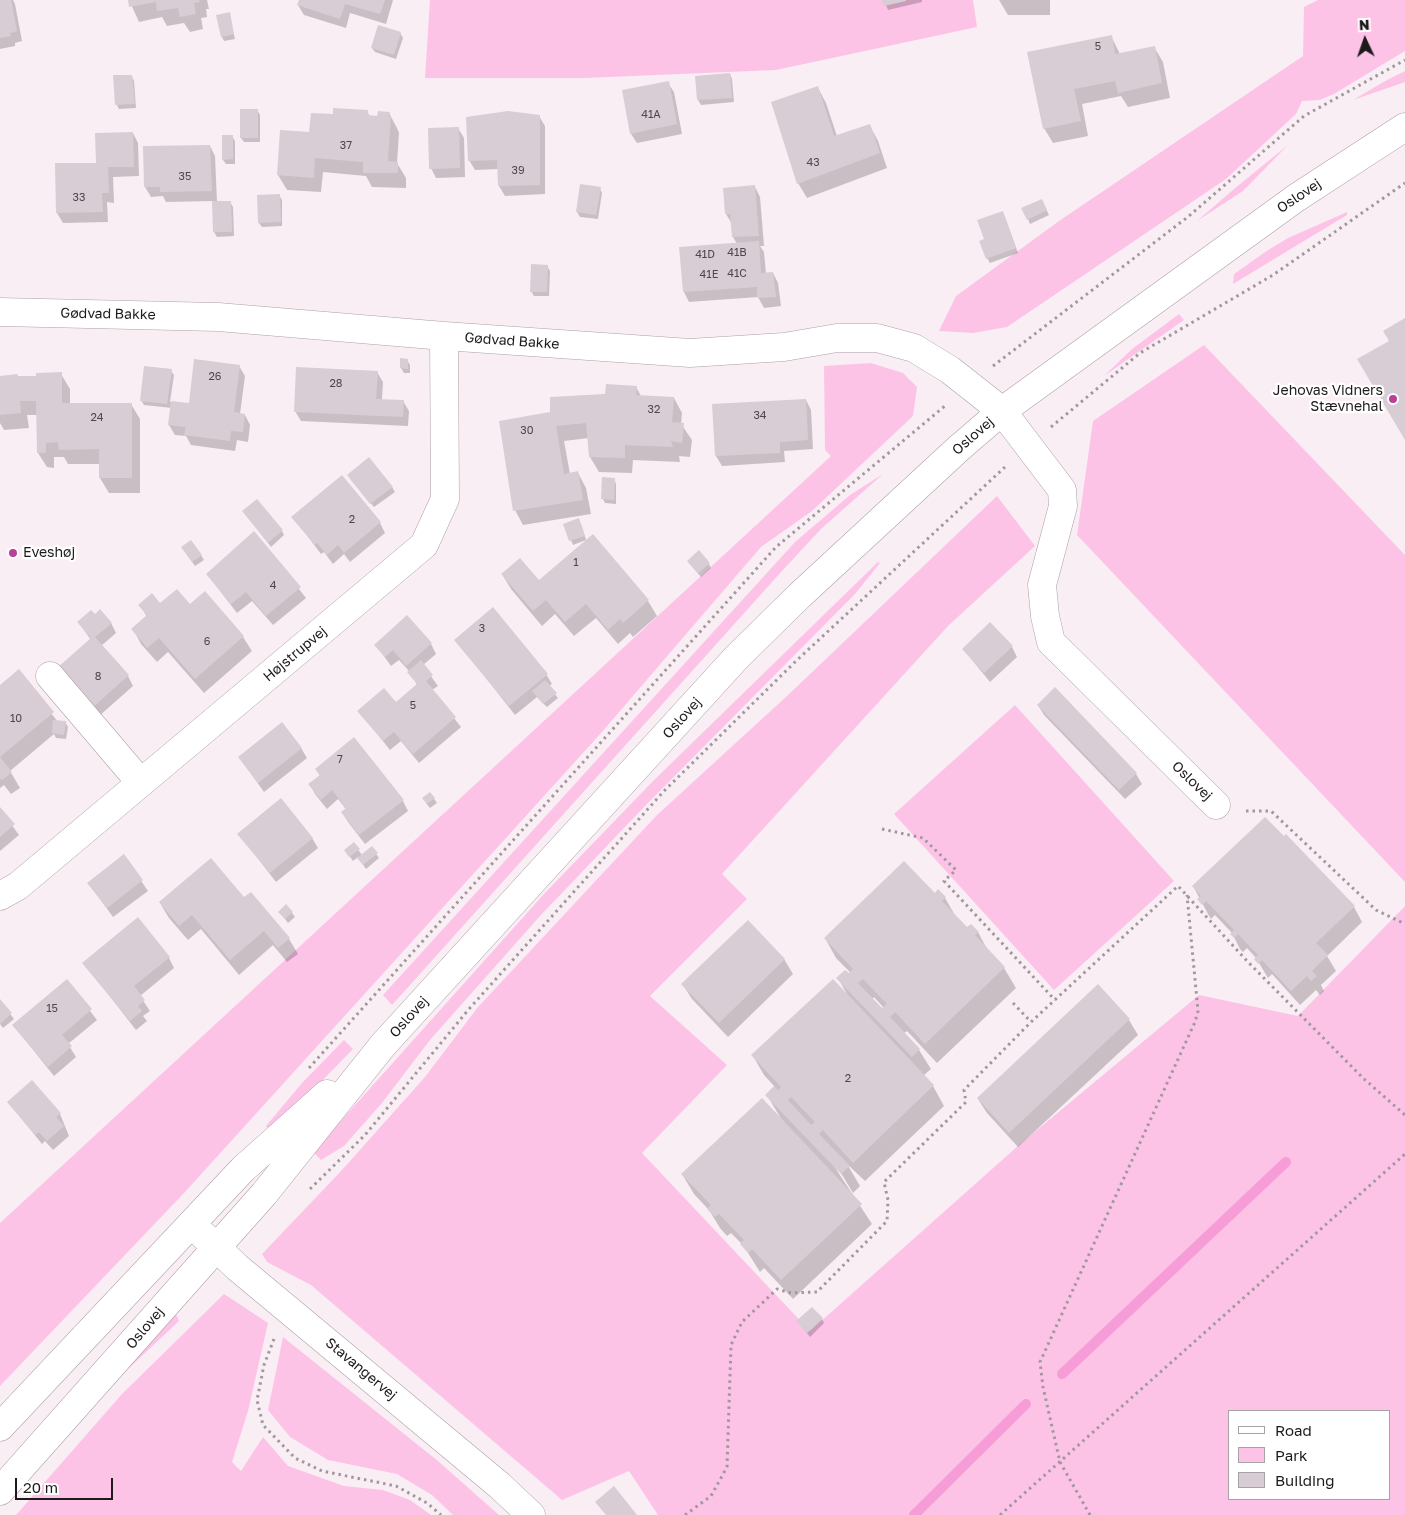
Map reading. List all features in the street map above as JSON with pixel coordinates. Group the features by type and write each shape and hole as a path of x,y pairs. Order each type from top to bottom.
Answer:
{"street":[{"name":"Oslovej","path":"0,1491 264,1194 383,1045 736,658 894,507 1002,411 1296,198 1405,127"},
{"name":"Gødvad Bakke","path":"0,312 218,317 444,336 690,353 784,347 837,338 877,338 914,348 931,357 1002,411"},
{"name":"Højstrupvej","path":"0,896 18,886 424,545 446,499 444,336"},
{"name":"Oslovej","path":"1002,411 1062,490 1064,506 1042,585 1050,642 1216,805"},
{"path":"50,676 141,783"},
{"name":"Oslovej","path":"0,1427 243,1169 383,1045"},
{"name":"Stavangervej","path":"191,1223 216,1247 499,1485 530,1515"}],"path":[{"path":"306,1194 365,1135 469,1008 664,791 796,660 1029,446 1140,353 1273,274 1405,182"},
{"path":"1216,805 1232,812 1271,811 1376,910 1405,924"},
{"path":"882,829 923,838 956,870 944,881 1055,1000"},
{"path":"685,1515 711,1496 727,1467 731,1345 742,1322 777,1289 791,1292 817,1292 886,1221 889,1212 884,1182 966,1102 964,1090 1031,1022 1178,886 1248,962 1363,1078 1405,1115"},
{"path":"1090,1515 1060,1462 1043,1388 1040,1362 1195,1022 1198,1011 1187,895"},
{"path":"1013,1003 1031,1022"},
{"path":"1000,1515 1405,1154"},
{"path":"291,1310 278,1328 264,1365 257,1400 263,1424 295,1458 322,1471 396,1486 427,1503 441,1515"}],"green space":[{"path":"430,0 973,0 977,27 776,70 585,78 425,78"},
{"path":"1318,0 1405,0 1405,51 1334,94 1320,100 1302,101 1296,114 1226,179 1007,327 973,333 939,331 956,296 1059,221 1303,56 1304,7"},
{"path":"1405,71 1405,82 1353,100 1387,80"},
{"path":"1288,145 1243,191 1197,221 1234,189"},
{"path":"1347,212 1347,215 1233,284 1234,274 1268,250 1288,238"},
{"path":"1179,314 1184,320 1104,376 1132,349"},
{"path":"1204,345 1405,555 1405,882 1077,535 1093,421"},
{"path":"871,363 903,373 917,387 913,416 812,511 761,547 602,732 185,1192 0,1386 0,1223 831,456 825,450 824,366"},
{"path":"883,474 821,529 782,571 392,1005 383,995 795,542 850,495"},
{"path":"997,496 1035,546 948,626 722,874 747,899 650,996 727,1065 642,1153 810,1331 1019,1145 1199,995 1298,1016 1405,906 1405,1515 658,1515 629,1471 562,1500 311,1285 267,1262 262,1254 342,1170 425,1077 478,1007 657,815 787,696"},
{"path":"878,562 880,563 855,594 646,805 540,916 430,1040 382,1103 344,1146 321,1160 313,1152 544,894 654,780"},
{"path":"1015,705 1174,881 1054,990 894,814"},
{"path":"344,1040 353,1049 318,1085 268,1130 266,1126 302,1083"},
{"path":"224,1294 268,1323 248,1411 232,1462 241,1471 263,1437 288,1466 344,1486 383,1490 410,1500 431,1515 16,1515 122,1394"},
{"path":"174,1309 179,1321 113,1383"},
{"path":"283,1337 438,1461 499,1515 453,1515 432,1495 397,1474 328,1460 290,1437 268,1410"}],"building":[{"path":"0,0 11,0 17,31 10,33 11,36 0,38"},
{"path":"128,0 199,0 200,2 194,3 196,14 180,17 178,8 157,11 156,2 129,7"},
{"path":"299,0 385,0 380,14 345,4 340,19 297,5"},
{"path":"882,0 906,0 906,1 884,6"},
{"path":"230,12 234,34 221,37 216,15"},
{"path":"378,25 401,32 394,55 371,48"},
{"path":"1112,35 1115,54 1155,46 1162,83 1118,93 1115,81 1074,89 1081,121 1043,129 1027,52"},
{"path":"730,73 732,98 697,100 695,76"},
{"path":"113,75 132,75 135,104 115,105"},
{"path":"669,81 677,124 630,134 622,90"},
{"path":"818,86 834,136 870,124 880,153 797,184 771,102"},
{"path":"333,108 368,110 368,115 377,116 378,111 390,112 388,161 398,162 398,173 363,173 363,162 315,158 314,178 277,175 280,130 309,132 311,113 333,114"},
{"path":"240,109 258,109 258,138 240,138"},
{"path":"508,111 540,115 540,185 498,186 497,160 468,161 466,117"},
{"path":"459,127 460,168 429,169 428,128"},
{"path":"133,132 134,167 108,167 109,193 102,193 103,212 56,213 55,163 96,163 95,133"},
{"path":"222,135 233,135 233,159 222,160"},
{"path":"210,145 212,191 160,192 160,187 144,187 143,146"},
{"path":"580,184 601,187 596,215 576,212"},
{"path":"755,185 759,236 732,237 730,214 725,214 723,188"},
{"path":"280,194 281,222 258,223 257,195"},
{"path":"1042,199 1047,210 1027,220 1021,208"},
{"path":"212,201 231,201 232,232 213,232"},
{"path":"1003,211 1016,248 986,259 979,241 984,239 977,220"},
{"path":"759,241 761,273 773,272 776,297 757,298 757,287 683,292 679,247"},
{"path":"531,264 548,265 547,292 530,292"},
{"name":"Jehovas Vidners Stævnehal","path":"1405,318 1405,440 1357,359 1389,341 1383,331"},
{"path":"400,358 408,359 408,369 400,368"},
{"path":"194,359 240,365 234,412 245,414 243,432 231,431 230,441 184,435 186,427 168,425 171,401 189,403"},
{"path":"144,366 172,369 167,404 140,401"},
{"path":"296,367 378,371 376,399 404,400 403,417 294,412"},
{"path":"62,372 62,403 132,403 132,478 99,478 99,449 59,450 58,442 46,443 46,453 37,453 36,401 20,401 21,413 0,415 0,376 17,374 18,376 36,376 36,373"},
{"path":"606,384 637,386 636,395 674,397 672,422 684,423 682,443 671,441 673,447 625,445 625,458 589,457 586,423 556,426 564,474 578,471 583,500 513,511 499,421 550,412 550,397 605,394"},
{"path":"806,399 808,440 780,442 780,453 715,456 712,404"},
{"path":"369,457 393,487 370,504 347,475"},
{"path":"342,475 381,522 344,553 338,545 327,555 317,543 315,545 291,517"},
{"path":"602,477 615,478 614,500 601,499"},
{"path":"257,499 283,530 268,543 242,511"},
{"path":"579,518 585,536 569,541 563,524"},
{"path":"254,531 301,587 266,616 246,592 231,604 206,574"},
{"path":"593,534 649,600 623,623 620,619 608,630 586,604 565,622 546,600 533,611 501,574 520,558 539,580"},
{"path":"191,540 202,555 192,562 181,547"},
{"path":"699,550 710,563 698,573 687,561"},
{"path":"177,589 190,604 205,591 244,636 195,679 159,638 147,648 131,629 147,615 138,605 152,593 160,603"},
{"path":"493,607 548,674 509,706 454,640"},
{"path":"100,609 112,623 95,637 129,675 92,708 57,668 91,638 77,622 91,610 95,614"},
{"path":"407,615 432,643 406,666 393,650 385,657 374,645"},
{"path":"990,622 1013,646 984,673 962,649"},
{"path":"421,660 433,675 426,681 456,717 413,754 394,732 383,741 357,711 384,688 396,702 417,684 407,672"},
{"path":"19,669 54,712 0,757 0,685"},
{"path":"545,680 557,693 543,704 532,691"},
{"path":"1055,687 1137,773 1119,790 1037,705"},
{"path":"53,720 66,721 64,735 52,733"},
{"path":"282,722 302,748 258,783 238,757"},
{"path":"354,737 404,800 359,835 341,812 346,808 332,790 321,800 308,784 320,775 315,769"},
{"path":"0,757 12,772 2,780 0,778"},
{"path":"430,792 435,798 427,804 422,798"},
{"path":"281,798 313,838 270,873 237,834"},
{"path":"0,807 15,824 0,837"},
{"path":"1265,817 1284,836 1286,834 1355,906 1316,943 1328,955 1312,971 1317,976 1311,981 1307,976 1291,991 1262,960 1258,964 1254,959 1258,955 1238,934 1234,938 1230,934 1234,930 1206,901 1202,905 1197,899 1201,896 1192,886"},
{"path":"354,842 360,849 349,857 344,850"},
{"path":"372,846 378,853 363,865 357,858"},
{"path":"124,854 143,880 107,908 87,883"},
{"path":"211,858 244,897 251,892 290,938 278,948 264,931 230,960 192,915 179,926 159,902"},
{"path":"904,861 935,893 938,889 946,897 942,901 967,927 971,924 979,932 975,935 1005,967 925,1044 895,1012 890,1017 920,1049 912,1057 836,978 845,970 849,973 853,969 824,938","holes":["863,979 887,1004 882,1008 858,983"]},
{"path":"286,904 293,912 285,919 278,912"},
{"path":"138,917 170,957 134,986 145,1000 138,1006 142,1011 130,1021 82,963"},
{"path":"748,920 785,959 719,1023 681,984"},
{"path":"67,979 92,1009 62,1035 72,1046 48,1067 12,1025"},
{"path":"833,979 934,1085 853,1163 823,1130 819,1134 850,1166 841,1174 765,1095 774,1086 778,1090 781,1087 751,1055","holes":["791,1097 815,1122 811,1125 788,1100"]},
{"path":"1098,984 1130,1019 1009,1133 977,1098"},
{"path":"0,999 12,1013 0,1024"},
{"path":"32,1080 61,1113 56,1117 64,1126 47,1141 39,1132 35,1135 7,1102"},
{"path":"762,1098 862,1204 781,1280 752,1249 748,1253 740,1244 744,1240 719,1214 715,1217 707,1209 711,1205 681,1174"},
{"path":"812,1307 823,1318 807,1333 796,1321"},
{"path":"614,1486 637,1515 606,1515 595,1502"}],"waterway":[{"path":"1062,1374 1286,1162"},
{"path":"914,1515 1026,1404"}],"place":[{"name":"Jehovas Vidners Stævnehal","path":"1393,399"},
{"name":"Eveshøj","path":"13,553"}]}
